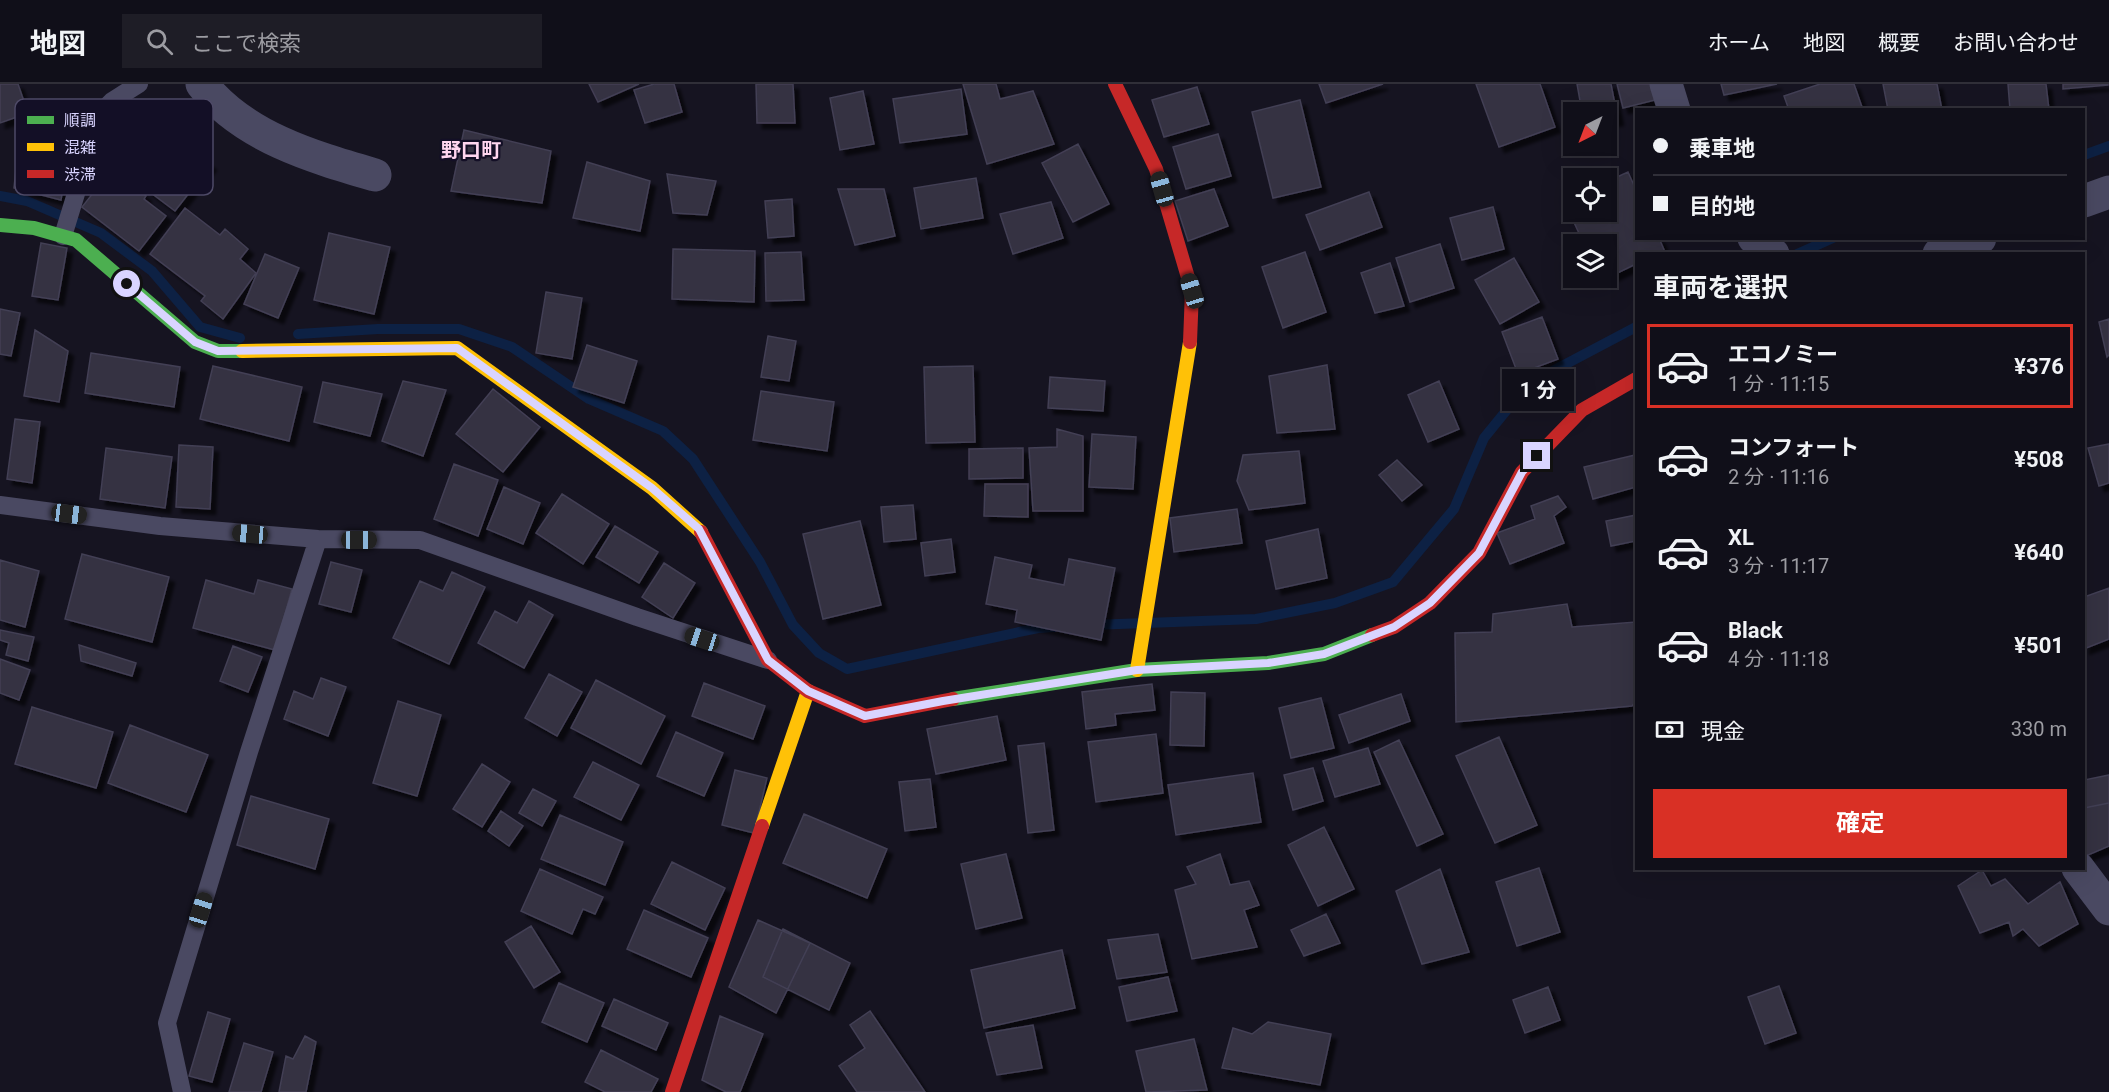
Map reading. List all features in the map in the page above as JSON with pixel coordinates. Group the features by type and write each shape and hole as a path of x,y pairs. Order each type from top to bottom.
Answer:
{"street":[{"path":"202,84 225,109 256,130 311,154 375,175"},
{"path":"1115,84 1156,169 1192,291 1190,340 1137,670"},
{"path":"1666,84 1673,108"},
{"path":"2085,201 2109,192"},
{"path":"0,225 34,228 76,240 195,342 218,351 457,348 652,488 699,529 768,660 808,691 865,716 1137,670 1268,663 1324,654 1394,627 1430,603 1479,553 1522,472 1582,410 1635,380"},
{"path":"1756,240 1771,252"},
{"path":"1944,252 1975,240"},
{"path":"672,1092 808,691"},
{"path":"2080,870 2109,909"}],"lane":[{"path":"114,99 139,84"},
{"path":"63,236 76,195"},
{"path":"0,505 160,526 318,539 420,540 626,614 768,660"},
{"path":"182,1092 167,1023 249,752 318,539"}],"building":[{"path":"0,84 18,84 23,99 15,99 15,118 0,123"},
{"path":"589,84 639,84 598,102"},
{"path":"654,84 674,84 682,112 645,123 634,90"},
{"path":"756,84 793,84 795,123 757,123"},
{"path":"963,84 996,84 1000,99 1033,91 1054,144 987,164"},
{"path":"1319,84 1383,84 1326,103"},
{"path":"1476,84 1540,84 1555,127 1499,147"},
{"path":"1577,84 1611,84 1614,102 1580,102"},
{"path":"1617,84 1660,84 1663,98 1623,108"},
{"path":"1721,84 1777,84 1724,95"},
{"path":"1820,84 1854,84 1862,108 1788,108 1784,96"},
{"path":"1883,84 1937,84 1942,108 1888,108"},
{"path":"2008,84 2046,84 2049,108 2010,108"},
{"path":"2063,84 2108,84 2108,85 2063,89"},
{"path":"1197,87 1209,124 1164,137 1152,100"},
{"path":"961,89 967,134 900,143 893,99"},
{"path":"863,91 874,144 840,150 830,98"},
{"path":"1300,100 1321,187 1273,198 1252,112"},
{"path":"464,130 551,151 542,203 451,191"},
{"path":"1218,134 1231,176 1186,189 1173,147"},
{"path":"1078,144 1109,204 1073,222 1042,163"},
{"path":"587,162 650,181 640,231 573,218"},
{"path":"1628,172 1635,188 1635,240 1660,240 1665,252 1635,252 1635,264 1617,273 1617,234 1579,234 1574,222 1617,222 1617,177"},
{"path":"667,174 716,181 707,215 673,213"},
{"path":"976,178 983,218 921,229 914,188"},
{"path":"838,189 884,189 895,236 855,245"},
{"path":"1214,189 1228,226 1188,241 1175,201"},
{"path":"1369,192 1382,227 1320,250 1306,215"},
{"path":"41,195 62,195 61,200"},
{"path":"91,195 145,195 144,199 166,216 139,251 82,207"},
{"path":"154,195 188,195 175,211"},
{"path":"792,199 794,236 768,238 765,201"},
{"path":"1051,202 1063,238 1013,254 1000,214"},
{"path":"1493,207 1504,249 1462,260 1450,218"},
{"path":"185,208 220,235 225,229 248,249 240,259 256,273 223,319 201,301 205,296 150,254"},
{"path":"329,233 390,247 374,314 314,300"},
{"path":"41,243 67,248 58,300 32,296"},
{"path":"1440,244 1454,288 1410,302 1396,258"},
{"path":"673,249 755,251 754,302 672,299"},
{"path":"801,252 804,300 766,301 765,253"},
{"path":"1305,252 1326,312 1283,328 1262,267"},
{"path":"265,254 299,268 278,318 244,304"},
{"path":"1514,258 1539,302 1500,324 1475,280"},
{"path":"1390,263 1404,306 1375,313 1361,273"},
{"path":"546,292 582,298 572,359 536,353"},
{"path":"0,309 20,313 11,356 0,354"},
{"path":"1542,317 1558,359 1518,374 1502,332"},
{"path":"2109,319 2109,355 2107,357 2099,322"},
{"path":"35,330 68,351 59,402 24,396"},
{"path":"768,336 796,341 789,381 761,377"},
{"path":"587,345 637,361 624,403 573,387"},
{"path":"91,353 180,367 174,407 85,393"},
{"path":"1327,365 1335,429 1277,433 1269,376"},
{"path":"213,366 302,387 289,441 200,419"},
{"path":"973,366 975,442 926,443 924,367"},
{"path":"1050,377 1105,381 1103,411 1048,408"},
{"path":"403,381 446,390 423,456 382,441"},
{"path":"1439,381 1459,429 1428,442 1408,395"},
{"path":"323,382 382,394 370,436 314,422"},
{"path":"493,389 540,427 503,472 456,434"},
{"path":"761,391 834,402 827,451 753,440"},
{"path":"15,419 40,422 32,483 7,479"},
{"path":"1057,429 1083,436 1083,511 1033,511 1029,448 1057,447"},
{"path":"1092,434 1136,437 1133,489 1089,487"},
{"path":"2109,444 2109,483 2099,486 2088,448"},
{"path":"179,445 213,447 210,509 176,507"},
{"path":"106,448 172,457 165,508 100,499"},
{"path":"1023,448 1023,478 969,479 969,449"},
{"path":"1299,451 1305,503 1249,510 1237,481 1243,455"},
{"path":"1635,455 1635,487 1593,499 1584,467"},
{"path":"1397,460 1422,485 1402,501 1379,475"},
{"path":"454,464 498,480 478,536 434,519"},
{"path":"985,484 1028,484 1028,517 984,516"},
{"path":"504,487 540,503 523,544 487,529"},
{"path":"562,494 609,524 583,564 536,533"},
{"path":"1558,496 1566,507 1554,516 1564,543 1510,564 1497,533 1535,519 1531,506"},
{"path":"913,505 916,539 884,542 881,507"},
{"path":"1237,509 1242,543 1174,552 1170,518"},
{"path":"1635,515 1635,541 1611,546 1606,521"},
{"path":"860,521 881,605 823,619 803,534"},
{"path":"615,526 658,552 639,583 596,557"},
{"path":"1318,529 1327,578 1276,589 1266,541"},
{"path":"951,539 955,572 925,576 921,543"},
{"path":"82,554 169,577 152,642 65,619"},
{"path":"995,557 1032,565 1029,578 1064,585 1069,559 1115,568 1101,640 1015,622 1017,610 986,604"},
{"path":"0,560 39,571 25,627 0,620"},
{"path":"331,562 362,570 351,612 319,604"},
{"path":"664,563 695,583 673,618 642,597"},
{"path":"452,572 485,587 449,664 393,638 420,581 443,591"},
{"path":"206,580 254,594 258,580 292,589 275,650 193,628"},
{"path":"2109,588 2109,639 2085,649 2085,597"},
{"path":"529,601 553,615 524,668 478,643 495,611 517,623"},
{"path":"1567,604 1572,627 1635,622 1635,702 1632,706 1456,722 1455,633 1492,632 1493,614"},
{"path":"0,630 34,637 28,661 6,655 9,643 0,640"},
{"path":"79,645 136,663 132,676 81,661"},
{"path":"233,646 262,657 248,692 220,681"},
{"path":"0,659 30,670 19,700 0,693"},
{"path":"549,674 582,692 557,736 525,718"},
{"path":"321,678 346,687 328,736 284,719 294,691 313,699"},
{"path":"596,680 665,716 641,764 571,728"},
{"path":"704,683 765,706 753,739 692,716"},
{"path":"1152,684 1155,710 1115,714 1116,725 1086,729 1082,692"},
{"path":"1171,692 1205,693 1204,746 1170,745"},
{"path":"1401,694 1410,721 1349,743 1339,715"},
{"path":"1321,698 1334,748 1291,758 1279,708"},
{"path":"398,701 441,715 417,796 373,783"},
{"path":"32,707 113,732 96,788 15,764"},
{"path":"997,716 1006,760 936,774 927,729"},
{"path":"130,725 208,755 186,812 108,783"},
{"path":"676,732 723,753 704,796 657,776"},
{"path":"1156,734 1163,793 1096,802 1088,742"},
{"path":"1499,737 1537,825 1495,843 1456,756"},
{"path":"1399,740 1443,834 1417,846 1374,752"},
{"path":"1044,743 1054,830 1028,833 1018,746"},
{"path":"1368,748 1380,784 1335,797 1323,761"},
{"path":"593,762 639,785 621,820 574,797"},
{"path":"482,764 510,782 482,827 453,809"},
{"path":"1313,768 1323,801 1293,810 1284,775"},
{"path":"735,770 767,778 754,833 722,825"},
{"path":"1253,773 1261,822 1176,835 1168,785"},
{"path":"2109,775 2109,803 2085,808 2085,780"},
{"path":"930,779 936,827 905,831 899,782"},
{"path":"533,789 556,801 542,826 519,813"},
{"path":"251,796 329,819 315,869 237,845"},
{"path":"2109,803 2109,846 2086,856 2085,832 2085,808"},
{"path":"501,811 523,826 509,846 488,831"},
{"path":"804,814 887,849 867,898 783,863"},
{"path":"560,815 623,842 605,885 541,859"},
{"path":"1324,827 1354,889 1318,906 1288,845"},
{"path":"1006,854 1022,918 976,929 961,864"},
{"path":"1220,854 1230,885 1249,881 1259,905 1244,910 1257,947 1192,959 1175,890 1196,884 1187,867"},
{"path":"672,862 725,888 705,930 651,904"},
{"path":"1539,868 1560,932 1517,946 1496,882"},
{"path":"540,869 603,897 595,914 583,909 572,934 521,911"},
{"path":"1440,869 1469,952 1422,964 1396,891"},
{"path":"1982,870 1991,886 2005,879 2028,904 2060,882 2078,924 2039,946 2023,929 2013,936 2009,922 1980,933 1958,886"},
{"path":"644,910 708,938 691,977 627,949"},
{"path":"1326,914 1340,943 1304,956 1291,930"},
{"path":"758,920 810,943 776,1013 729,987"},
{"path":"531,926 560,972 534,988 505,942"},
{"path":"783,929 850,963 829,1010 763,977"},
{"path":"1158,934 1167,972 1117,979 1108,940"},
{"path":"1062,950 1075,1008 984,1028 971,970"},
{"path":"1168,977 1177,1011 1127,1021 1119,987"},
{"path":"559,983 604,1003 587,1042 542,1022"},
{"path":"1779,986 1796,1033 1765,1044 1748,997"},
{"path":"1548,987 1560,1020 1525,1033 1513,1000"},
{"path":"614,999 668,1023 656,1050 602,1026"},
{"path":"870,1011 925,1092 857,1092 839,1066 865,1048 850,1025"},
{"path":"208,1012 230,1019 212,1082 189,1076"},
{"path":"720,1016 763,1034 740,1092 726,1092 702,1080"},
{"path":"1268,1022 1331,1034 1320,1085 1222,1068 1233,1028 1252,1034"},
{"path":"1033,1025 1042,1068 997,1075 986,1033"},
{"path":"305,1036 316,1042 306,1092 279,1092 286,1056 293,1059"},
{"path":"1194,1039 1207,1090 1146,1092 1136,1051"},
{"path":"244,1043 273,1052 261,1092 229,1092"},
{"path":"601,1050 658,1079 651,1092 605,1092 585,1082"}],"waterway":[{"path":"2085,155 2109,146"},
{"path":"0,196 27,201 101,233 152,271 200,327 240,338"},
{"path":"1802,252 1828,240"},
{"path":"1091,625 1256,619 1335,603 1393,582 1454,509 1484,438 1528,384 1635,328"},
{"path":"298,334 378,329 459,329 512,347 589,399 663,431 693,459 760,562 793,625 819,653 847,669 1038,628 1054,627"}],"traffic: fast":[{"path":"0,225 34,228 76,240 195,342 218,351 242,351"},
{"path":"953,699 1137,670 1268,663 1324,654 1372,635"}],"traffic: slow":[{"path":"1137,670 1190,342"},
{"path":"242,351 457,348 652,488 701,532"},
{"path":"762,826 808,691"}],"traffic: jam":[{"path":"1115,84 1156,169 1192,291 1190,342"},
{"path":"1372,635 1394,627 1430,603 1479,553 1522,472 1582,410 1635,380"},
{"path":"701,532 768,660 808,691 865,716 953,699"},
{"path":"672,1092 762,826"}],"district":[{"name":"野口町","path":"471,150"}],"route":[{"path":"127,284 195,342 218,351 457,348 652,488 699,529 768,660 808,691 865,716 1137,670 1268,663 1324,654 1394,627 1430,603 1479,553 1522,472 1537,456"}]}
